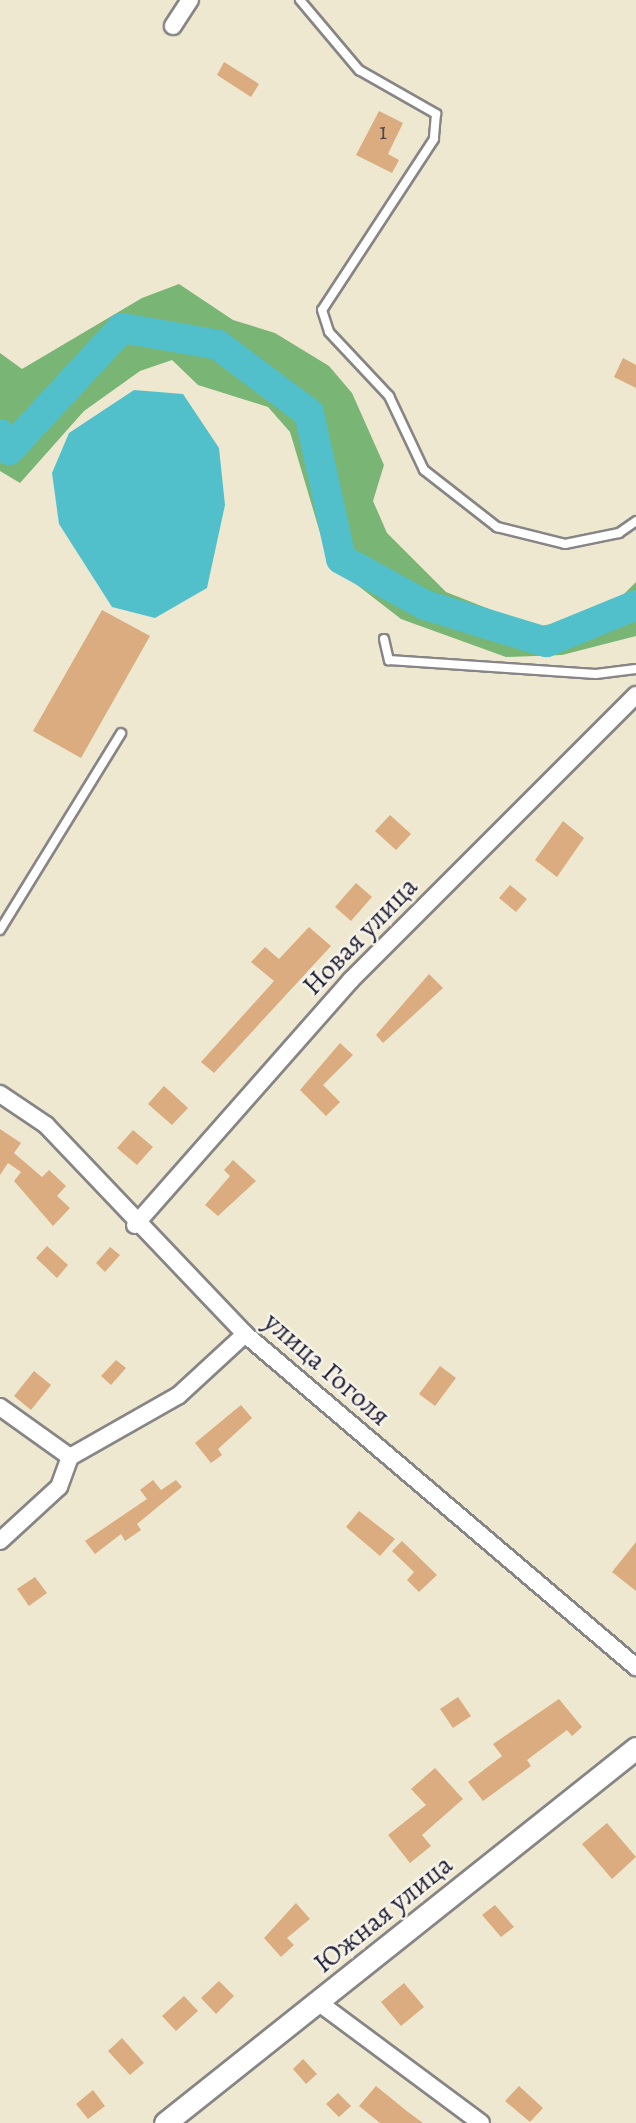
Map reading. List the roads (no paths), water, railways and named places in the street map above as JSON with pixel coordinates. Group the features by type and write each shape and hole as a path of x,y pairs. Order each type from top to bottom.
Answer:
{"street":[{"path":"173,26 190,0"},
{"name":"Новая улица","path":"135,1225 351,980 636,695"},
{"name":"улица Гоголя","path":"0,1094 46,1125 135,1225 245,1334 636,1667"},
{"path":"0,1541 59,1487 70,1457 179,1395 245,1334"},
{"path":"0,1407 70,1457"},
{"name":"Южная улица","path":"166,2123 636,1748"},
{"path":"318,2002 481,2123"}],"lane":[{"path":"300,0 359,69 436,114 434,139 322,310 329,331 389,396 424,470 497,527 565,544 619,533 636,522"},
{"path":"384,639 389,660 596,674 636,668"},
{"path":"0,930 121,733"}],"water":[{"path":"134,390 183,394 219,448 225,505 207,588 155,618 112,607 59,524 52,473 69,433"}],"waterway":[{"path":"0,434 9,450 122,328 218,345 309,413 341,559 425,605 546,642 636,605"}]}
